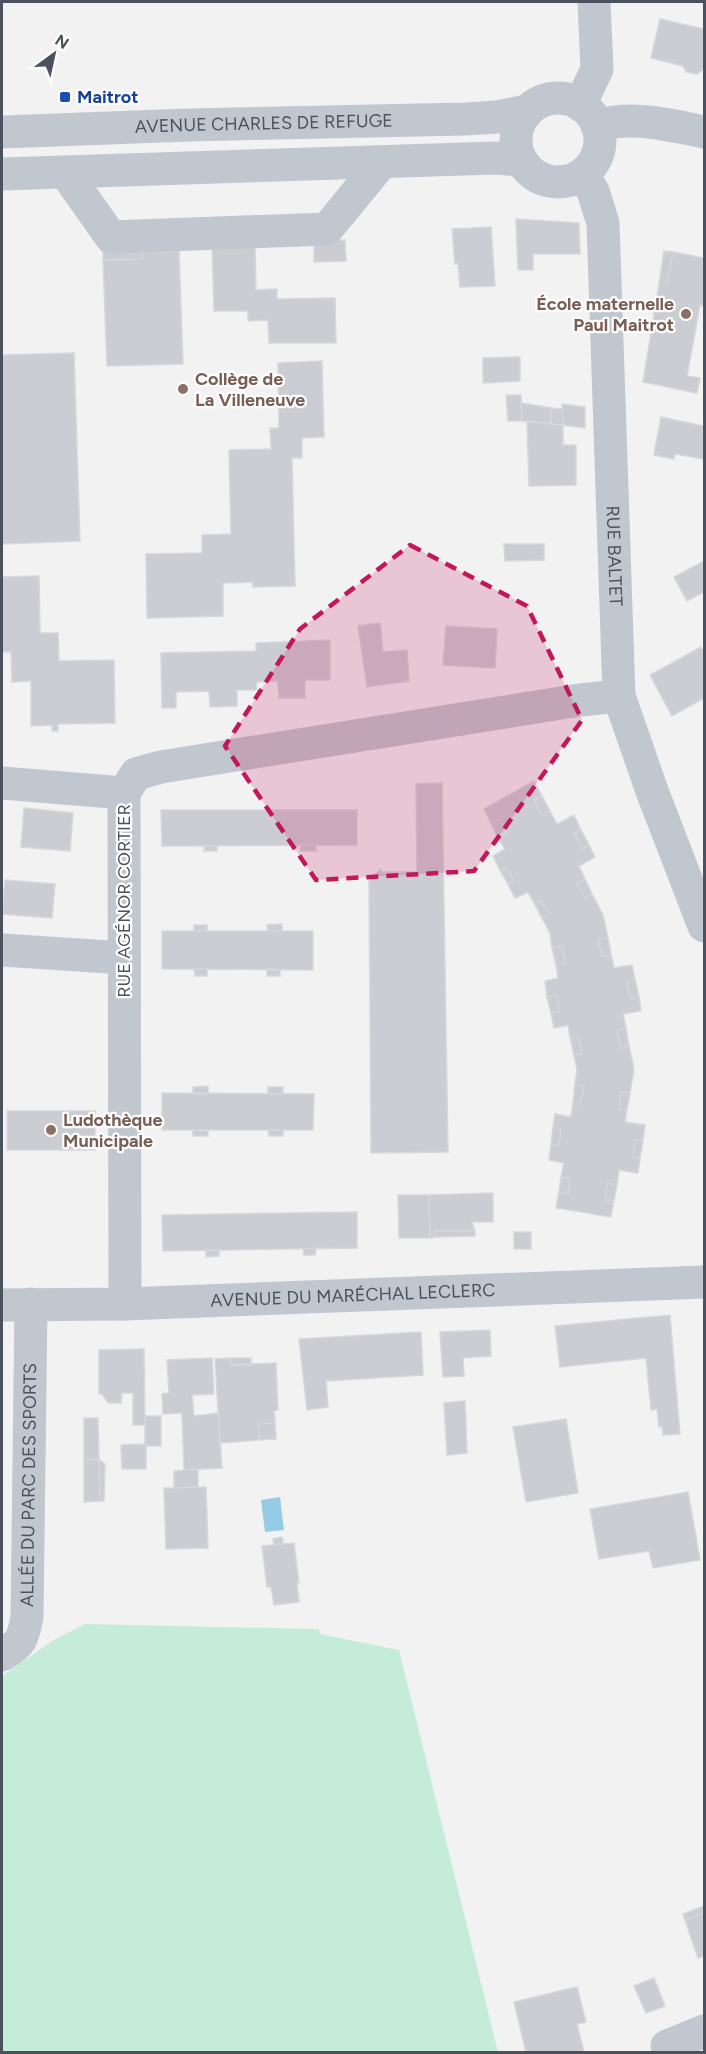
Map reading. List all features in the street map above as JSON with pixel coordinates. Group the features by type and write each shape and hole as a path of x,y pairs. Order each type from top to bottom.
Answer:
{"street":[{"path":"594,2 597,69 589,115 600,139 598,153 592,165 582,175 569,181 548,181 529,171 516,147 516,134 527,111 539,103 553,99 567,99 589,115 612,121 635,121 705,132"},
{"name":"AVENUE CHARLES DE REFUGE","path":"2,132 466,119 497,117 527,111"},
{"path":"2,174 495,158 521,160"},
{"path":"64,172 111,237 327,229 382,162"},
{"name":"RUE BALTET","path":"582,175 593,191 603,223 619,696 652,791 705,926"},
{"name":"RUE AGÉNOR CORTIER","path":"125,1304 124,793 136,774 161,767 568,702 619,696"},
{"path":"2,783 124,793"},
{"path":"2,950 124,958"},
{"name":"AVENUE DU MARÉCHAL LECLERC","path":"16,1305 125,1304 705,1282"},
{"name":"ALLÉE DU PARC DES SPORTS","path":"2,1655 16,1647 24,1636 27,1617 16,1305"},
{"path":"667,2046 705,2031"}],"highlighted area":[{"path":"410,545 527,606 582,720 474,871 316,880 225,746 300,629"}],"green space":[{"path":"85,1624 319,1629 320,1634 399,1650 498,2052 2,2052 2,1676 52,1641"}],"water":[{"path":"280,1497 284,1530 265,1532 261,1500"}],"building":[{"path":"660,19 704,29 704,71 697,74 686,72 683,66 651,58"},
{"path":"516,219 579,223 580,254 533,254 533,270 518,270"},
{"path":"491,227 495,286 460,287 458,263 455,264 452,229"},
{"path":"345,240 346,261 314,262 314,241"},
{"path":"212,244 255,244 256,290 277,289 277,299 335,298 336,343 269,343 268,320 248,321 248,311 214,311"},
{"path":"142,251 142,259 103,260 103,252"},
{"path":"142,251 179,251 183,364 107,366 103,260 142,259"},
{"path":"664,251 673,252 667,285 659,284"},
{"path":"673,252 704,258 704,306 700,305 687,376 700,378 697,393 643,382 659,284 667,285"},
{"path":"74,353 80,541 2,544 2,355"},
{"path":"520,357 520,381 483,383 483,358"},
{"path":"322,361 324,437 302,438 302,458 292,458 295,586 253,587 253,582 223,583 223,616 147,618 146,554 202,553 202,535 231,534 229,450 271,449 270,428 279,428 278,363"},
{"path":"506,395 521,395 522,421 508,421"},
{"path":"521,403 551,408 551,424 522,421"},
{"path":"562,404 585,407 585,428 563,425"},
{"path":"551,408 562,409 563,425 551,424"},
{"path":"661,417 704,426 704,459 675,454 674,459 654,455"},
{"path":"527,421 563,425 563,445 576,445 576,485 529,486"},
{"path":"504,544 544,544 544,560 505,561"},
{"path":"704,561 704,592 687,601 674,577"},
{"path":"39,576 40,633 58,633 59,661 114,660 115,723 58,724 58,731 52,731 52,725 31,726 31,681 12,682 11,652 2,652 2,577"},
{"path":"380,623 383,652 407,650 409,681 367,687 358,626"},
{"path":"446,626 497,629 495,668 443,665"},
{"path":"330,640 330,680 305,680 305,698 279,698 278,681 257,682 256,690 237,690 237,706 210,707 209,691 176,692 176,708 162,708 161,653 256,651 256,643"},
{"path":"701,647 704,654 704,698 672,716 650,675"},
{"path":"534,781 542,796 534,800 542,815 550,811 557,824 574,815 581,830 574,834 582,849 589,845 595,857 579,866 585,879 577,883 585,898 592,894 603,915 608,938 598,940 602,956 611,954 614,968 632,965 635,980 627,982 631,999 639,997 641,1011 623,1014 626,1028 617,1030 621,1048 629,1046 634,1069 630,1093 621,1092 619,1109 627,1110 625,1122 645,1125 643,1141 635,1140 633,1157 640,1158 638,1173 619,1170 617,1185 607,1183 605,1200 614,1200 611,1217 556,1208 559,1192 568,1194 570,1178 561,1177 564,1163 549,1160 551,1144 559,1146 561,1129 553,1127 555,1114 571,1117 573,1103 580,1104 584,1086 575,1084 577,1070 574,1055 582,1054 578,1036 570,1037 568,1025 554,1028 551,1013 559,1012 557,995 547,997 545,981 558,978 556,965 565,964 562,946 552,948 550,933 542,918 550,914 540,900 534,903 528,892 515,898 508,884 514,881 506,867 500,870 493,856 505,849 498,838 507,833 499,819 491,823 484,809"},
{"path":"442,783 448,1152 371,1153 369,880 381,869 381,872 417,872 416,784"},
{"path":"542,796 550,811 542,815 534,800"},
{"path":"24,808 73,813 70,851 21,847"},
{"path":"161,810 357,810 357,845 162,846"},
{"path":"499,819 507,833 498,838 491,823"},
{"path":"581,830 589,845 582,849 574,834"},
{"path":"301,845 316,845 316,851 300,851"},
{"path":"205,846 217,846 217,851 204,851"},
{"path":"506,867 514,881 508,884 500,870"},
{"path":"585,879 592,894 585,898 577,883"},
{"path":"5,880 55,884 52,918 2,914"},
{"path":"540,900 550,914 542,918 534,903"},
{"path":"282,924 282,931 268,931 267,925"},
{"path":"194,925 207,925 207,931 194,931"},
{"path":"162,931 313,931 313,970 162,969"},
{"path":"608,938 611,954 602,956 598,940"},
{"path":"562,946 565,964 556,965 552,948"},
{"path":"194,969 207,969 207,976 195,976"},
{"path":"267,969 280,970 280,976 267,976"},
{"path":"635,980 639,997 631,999 627,982"},
{"path":"557,995 559,1012 551,1013 547,997"},
{"path":"626,1028 629,1046 621,1048 617,1030"},
{"path":"578,1036 582,1054 574,1055 570,1037"},
{"path":"575,1084 584,1086 580,1104 573,1103"},
{"path":"208,1086 208,1094 193,1094 193,1087"},
{"path":"268,1087 283,1087 283,1094 268,1094"},
{"path":"621,1092 630,1093 627,1110 619,1109"},
{"path":"162,1093 314,1094 313,1130 162,1130"},
{"path":"7,1111 95,1111 95,1150 7,1150"},
{"path":"553,1127 561,1129 559,1146 551,1144"},
{"path":"193,1130 208,1131 208,1136 193,1136"},
{"path":"268,1130 283,1130 283,1136 269,1136"},
{"path":"635,1140 643,1141 640,1158 633,1157"},
{"path":"561,1177 570,1178 568,1194 559,1192"},
{"path":"607,1183 617,1185 614,1200 605,1200"},
{"path":"493,1193 493,1222 472,1222 475,1231 435,1231 435,1237 430,1238 429,1195"},
{"path":"398,1195 429,1195 430,1238 399,1238"},
{"path":"357,1212 357,1248 163,1251 162,1215"},
{"path":"435,1231 475,1231 475,1236 435,1237"},
{"path":"514,1232 531,1232 531,1249 514,1249"},
{"path":"316,1248 315,1255 304,1255 303,1249"},
{"path":"206,1250 219,1250 219,1256 206,1257"},
{"path":"670,1315 680,1434 663,1435 662,1426 659,1427 657,1409 651,1410 646,1358 560,1367 555,1326"},
{"path":"490,1330 491,1356 463,1358 464,1376 443,1377 440,1332"},
{"path":"421,1332 423,1375 326,1381 328,1407 307,1410 299,1339"},
{"path":"144,1349 145,1425 133,1425 133,1393 122,1393 121,1403 108,1403 102,1394 99,1394 99,1350"},
{"path":"212,1358 214,1394 192,1395 194,1416 218,1413 222,1468 184,1470 182,1413 163,1414 162,1394 169,1393 167,1360"},
{"path":"230,1358 251,1358 251,1365 230,1365"},
{"path":"230,1358 230,1365 276,1363 278,1410 274,1411 275,1423 258,1424 259,1440 220,1443 215,1359"},
{"path":"465,1401 467,1453 447,1455 444,1403"},
{"path":"145,1416 161,1416 161,1446 145,1446"},
{"path":"84,1418 98,1418 99,1459 84,1460"},
{"path":"566,1419 578,1493 526,1502 513,1427"},
{"path":"275,1423 276,1439 259,1440 258,1424"},
{"path":"146,1444 146,1469 122,1469 121,1445"},
{"path":"99,1459 100,1501 84,1502 84,1460"},
{"path":"99,1459 105,1464 104,1501 100,1501"},
{"path":"198,1469 198,1487 174,1488 174,1471"},
{"path":"206,1487 208,1548 166,1549 164,1488"},
{"path":"688,1492 700,1560 653,1568 649,1551 599,1559 590,1509"},
{"path":"282,1537 283,1544 274,1545 273,1539"},
{"path":"294,1543 299,1602 274,1605 271,1587 267,1587 262,1546"},
{"path":"704,1906 704,1913 685,1920 683,1914"},
{"path":"704,1913 704,1956 698,1958 685,1920"},
{"path":"654,1978 665,2006 646,2013 634,1986"},
{"path":"577,1987 586,2022 577,2024 584,2052 526,2052 514,2002"}],"place":[{"name":"Maitrot","path":"65,97"},
{"name":"École maternelle Paul Maitrot","path":"686,314"},
{"name":"Collège de La Villeneuve","path":"183,389"},
{"name":"Ludothèque Municipale","path":"51,1130"}]}
